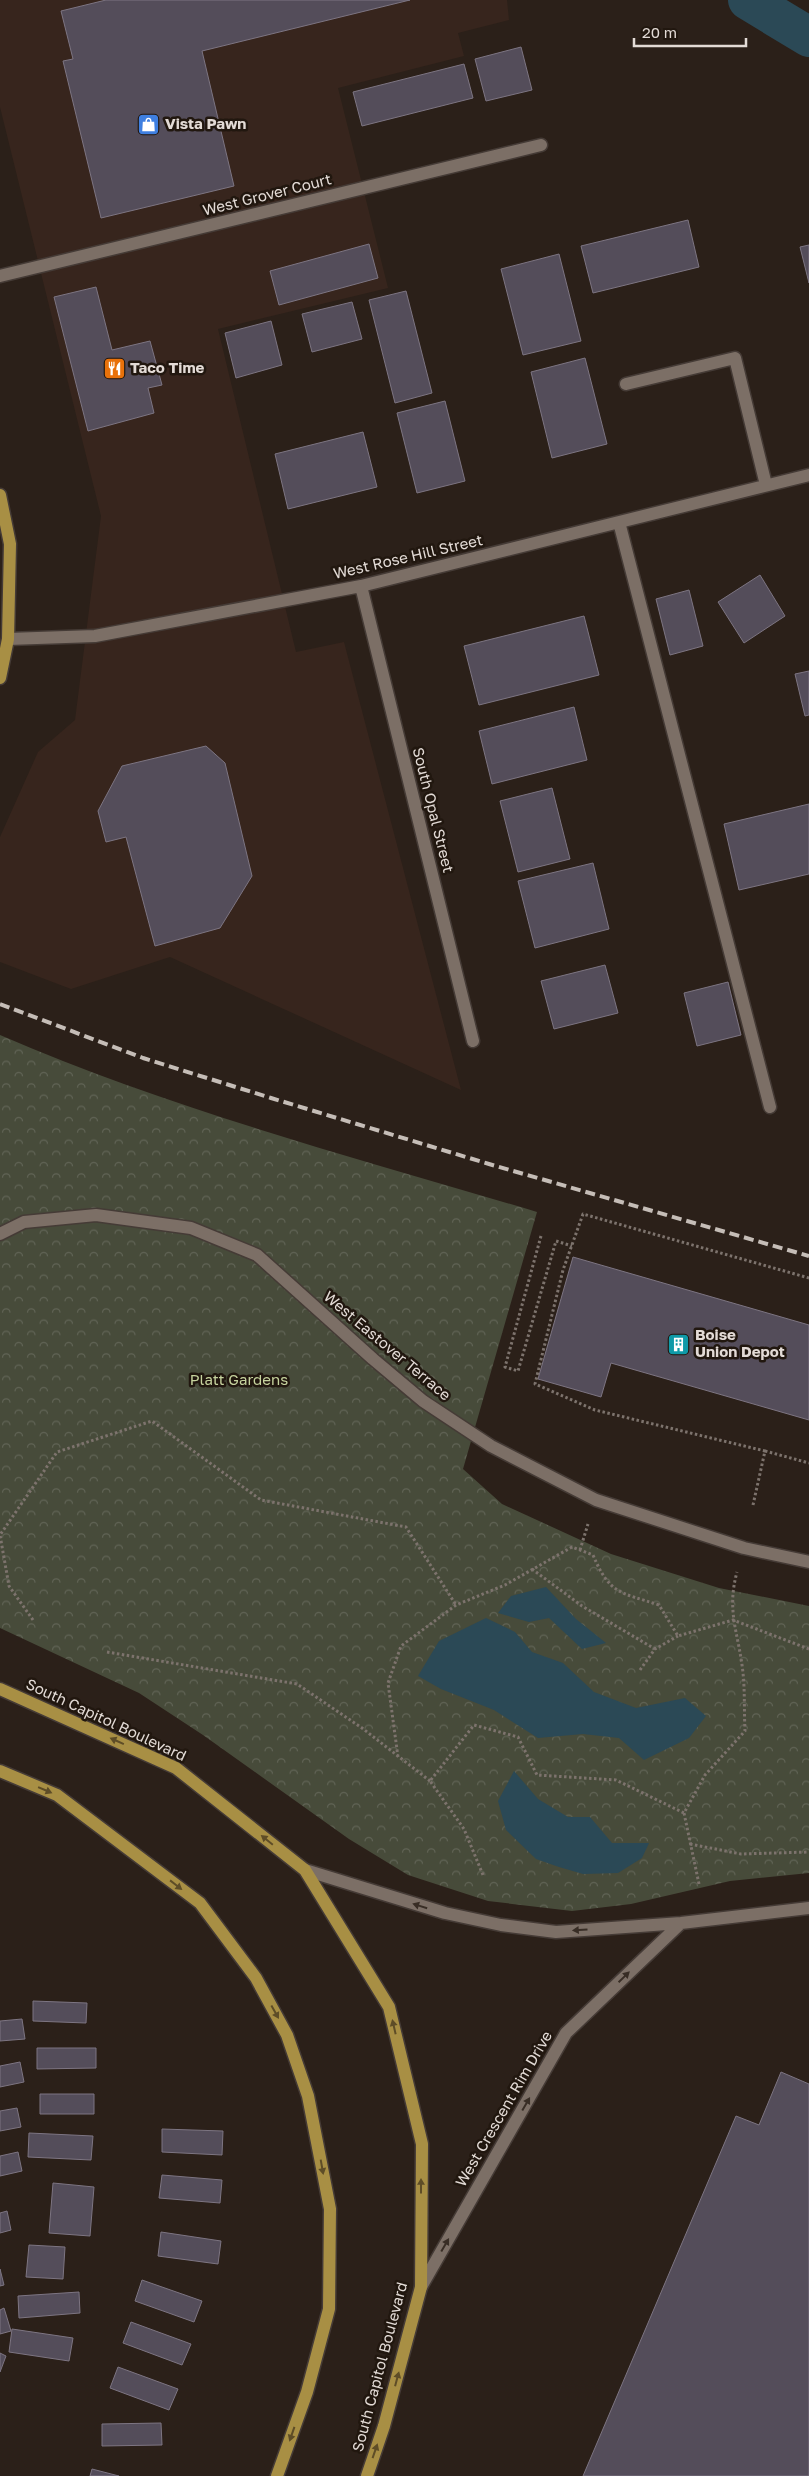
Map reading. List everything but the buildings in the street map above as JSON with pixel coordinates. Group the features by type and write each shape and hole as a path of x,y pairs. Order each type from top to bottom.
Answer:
{"main road":[{"path":"0,495 10,544 0,678"},
{"name":"South Capitol Boulevard","path":"0,1689 176,1768 305,1870 389,2007 422,2144 421,2287 384,2426 367,2476"},
{"path":"0,1771 56,1795 200,1903 256,1978 287,2035 308,2096 330,2209 329,2309 307,2392 277,2476"}],"street":[{"name":"West Grover Court","path":"0,276 541,145"},
{"path":"626,384 735,358 766,485"},
{"name":"West Rose Hill Street","path":"4,643 95,636 362,586 809,475"},
{"path":"619,522 770,1107"},
{"name":"South Opal Street","path":"362,586 472,1041"},
{"name":"West Eastover Terrace","path":"0,1234 24,1222 96,1214 191,1228 257,1255 423,1401 491,1446 596,1500 744,1548 809,1562"},
{"path":"305,1870 445,1913 501,1925 556,1932 681,1923 809,1908"},
{"name":"West Crescent Rim Drive","path":"421,2287 566,2033 681,1923"}],"path":[{"path":"809,1278 583,1214 563,1270 534,1384 595,1410 809,1463"},
{"path":"541,1236 505,1367 518,1370 556,1241 572,1246"},
{"path":"33,1620 9,1586 0,1534 57,1452 152,1421 261,1500 406,1528 456,1605"},
{"path":"753,1505 765,1451"},
{"path":"398,1756 388,1683 401,1646 456,1605 505,1585 531,1568 572,1547 593,1555 603,1578 617,1591 659,1605 678,1636"},
{"path":"698,1884 684,1813 705,1775 745,1731 743,1672 733,1620 732,1593 744,1548"},
{"path":"531,1568 582,1606 654,1649"},
{"path":"640,1670 654,1649 678,1636 733,1620 809,1648"},
{"path":"107,1652 297,1684 430,1781 464,1829 483,1875"},
{"path":"430,1781 474,1725 518,1737 537,1775 616,1780 684,1813"},
{"path":"690,1844 741,1854 809,1852"}],"shaded area":[{"path":"0,0 507,0 509,20 458,33 464,56 338,88 388,288 218,329 296,652 344,642 461,1090 170,957 71,989 0,962 0,837 38,752 75,720 101,516 0,107"}],"green space":[{"name":"Platt Gardens","path":"0,1035 65,1062 198,1110 537,1212 463,1469 502,1504 611,1554 719,1588 809,1606 809,1873 730,1881 631,1904 572,1911 488,1901 408,1875 349,1839 203,1735 139,1693 0,1628"}],"water":[{"path":"546,1587 576,1619 606,1643 582,1649 549,1618 529,1622 498,1613 511,1596"},
{"path":"486,1618 515,1632 532,1652 563,1663 594,1692 636,1708 685,1698 706,1716 689,1738 644,1760 619,1738 583,1734 538,1738 494,1710 441,1689 418,1676 439,1641"},
{"path":"514,1771 538,1799 568,1817 590,1817 612,1843 649,1843 642,1858 618,1873 583,1874 536,1859 506,1830 498,1801"}],"waterway":[{"path":"748,0 809,37"}],"railway":[{"path":"0,1004 143,1058 271,1098 489,1164 809,1256"}],"place":[{"name":"Vista Pawn","path":"149,124"},
{"name":"Taco Time","path":"114,368"},
{"name":"Boise Union Depot","path":"679,1344"}]}
